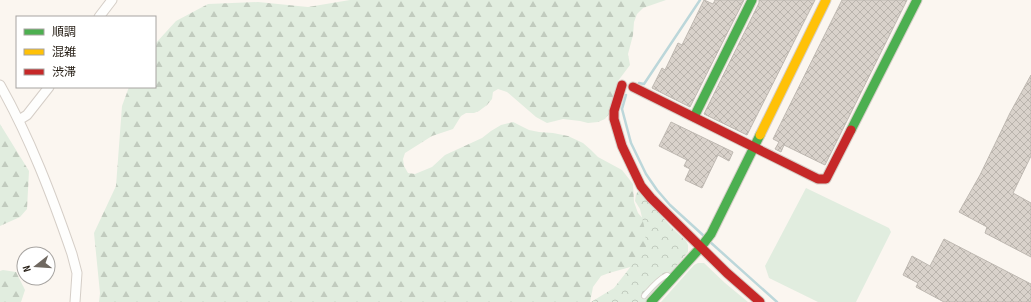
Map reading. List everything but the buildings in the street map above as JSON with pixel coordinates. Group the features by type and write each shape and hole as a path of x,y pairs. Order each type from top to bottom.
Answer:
{"street":[{"path":"100,16 112,0"},
{"path":"694,117 752,0"},
{"path":"652,302 711,234 826,0"},
{"path":"633,87 818,179 824,180 828,178 917,0"},
{"path":"0,85 19,120 44,179 72,254 77,273 75,302"},
{"path":"622,85 614,111 614,119 622,146 641,186 650,198 727,273 760,302"},
{"path":"19,120 27,115 48,88"}],"lane":[{"path":"644,296 664,276 667,275 673,279"}],"green space":[{"path":"350,0 666,0 643,8 637,14 628,54 630,65 618,81 609,114 605,119 598,122 588,123 563,119 547,123 536,117 507,92 498,89 493,92 492,99 487,105 479,111 474,113 466,113 461,116 453,129 432,136 405,153 403,159 404,166 408,173 415,174 432,167 445,155 482,138 501,125 513,122 529,130 568,136 583,143 598,157 622,170 633,184 634,202 638,213 654,233 641,264 601,276 593,287 590,302 99,302 100,293 94,233 116,186 122,106 129,88 156,88 156,43 176,21 208,4 258,2 308,7"},
{"path":"0,124 29,171 27,209 20,217 0,226"},
{"path":"806,188 889,228 891,232 856,302 818,302 769,278 765,266"},
{"path":"639,190 671,227 686,241 688,245 688,252 646,302 591,302 614,288 646,247 645,230 640,209 635,201 636,194"},
{"path":"704,263 748,302 661,302 694,265"},
{"path":"0,271 16,272 16,286 23,286 25,290 21,302 0,302"}],"waterway":[{"path":"639,83 644,84 700,0"},
{"path":"626,95 622,109 631,143 646,174 670,205 704,236"},
{"path":"709,241 777,302"}],"traffic: fast":[{"path":"694,117 752,0"},
{"path":"851,130 917,0"},
{"path":"651,302 711,234 760,135"}],"traffic: slow":[{"path":"760,135 826,0"}],"traffic: jam":[{"path":"622,85 614,111 614,119 622,146 641,186 651,198 727,273 760,302"},
{"path":"633,87 818,179 826,179 851,130"}]}
